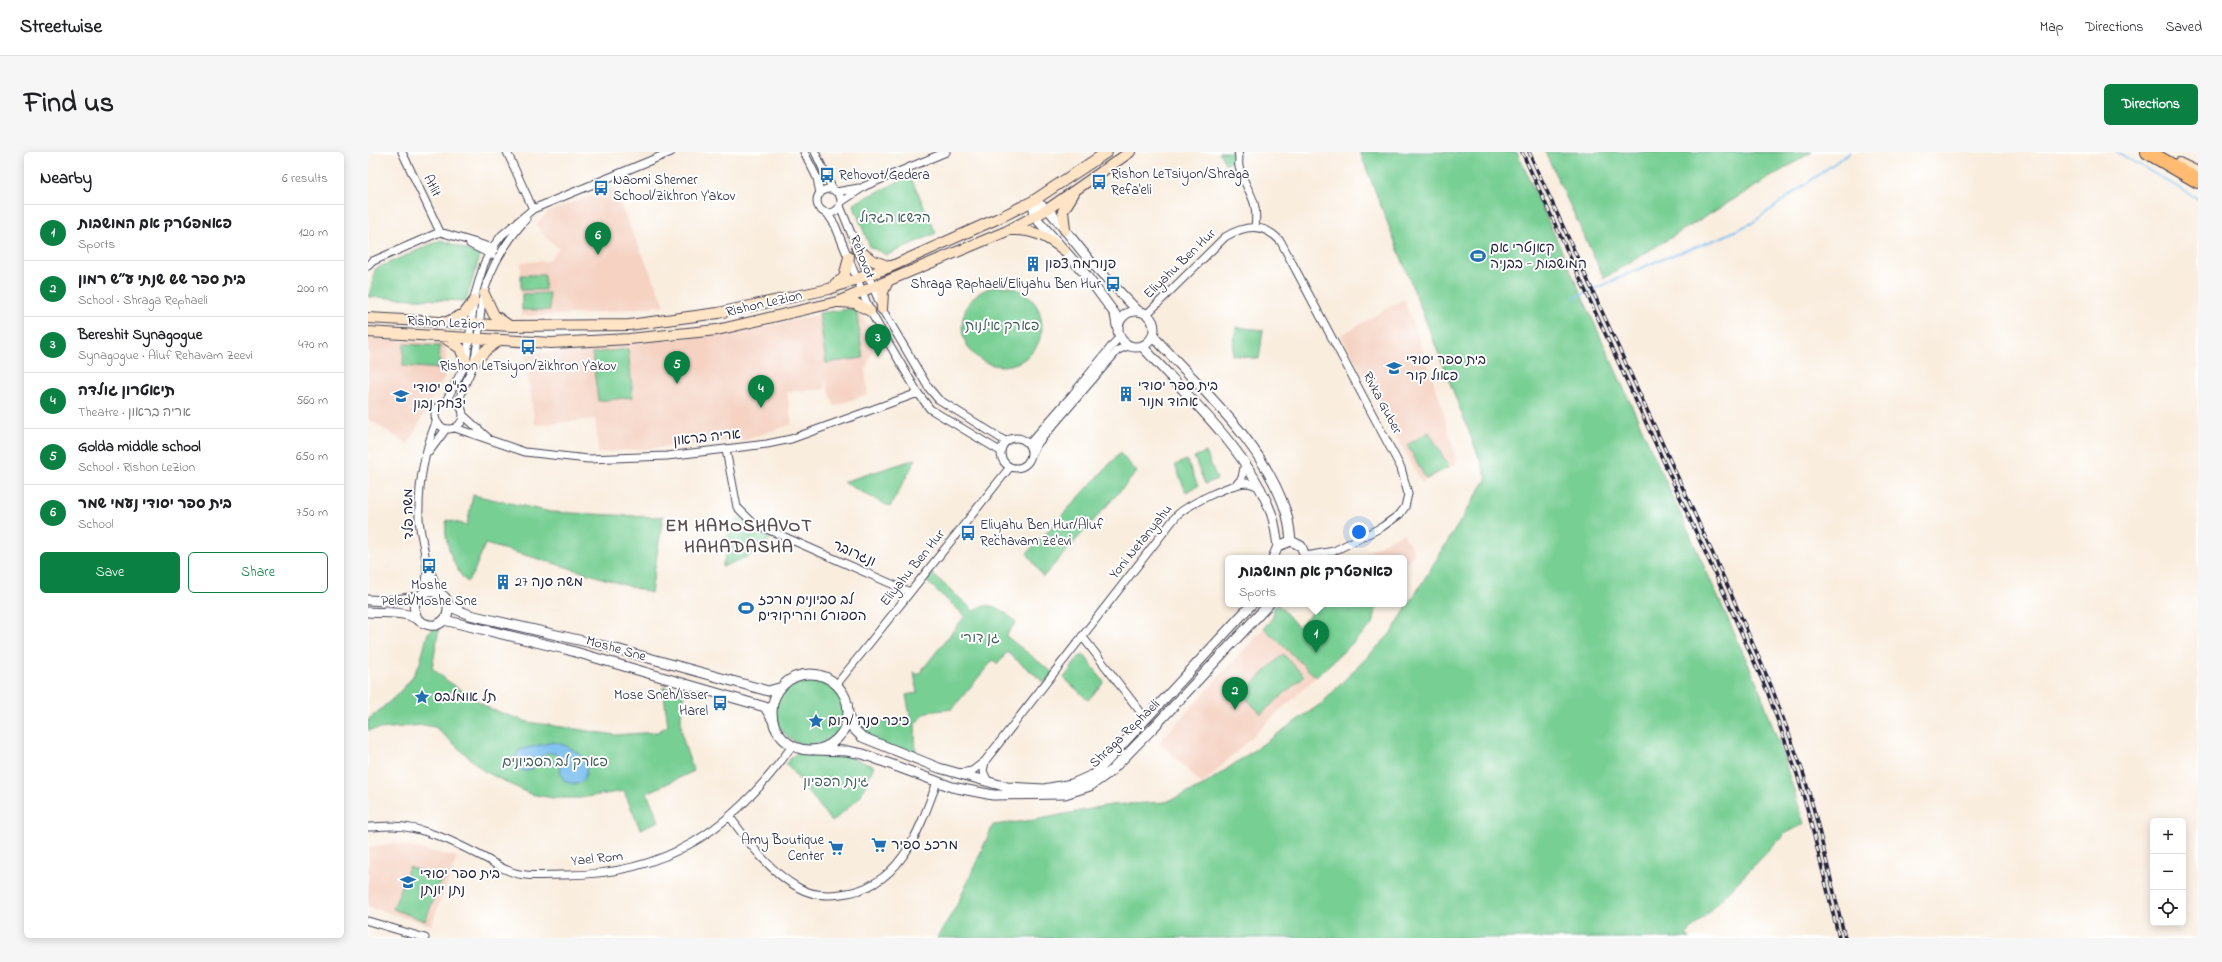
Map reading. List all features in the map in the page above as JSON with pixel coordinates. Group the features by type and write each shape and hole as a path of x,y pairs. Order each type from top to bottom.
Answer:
{"highway":[{"path":"2148,152 2198,181"}],"main road":[{"name":"Rishon LeZion","path":"368,318 512,326 629,325 718,313 829,288 858,280 890,267 1033,200 1107,152"},
{"name":"Rishon LeZion","path":"368,332 552,343 629,339 717,330 837,302 1007,231 1048,209 1130,152"},
{"path":"2158,152 2198,172"},
{"path":"1065,230 1063,211 1079,187"},
{"path":"1007,231 1032,231 1043,235 1064,250"},
{"path":"857,249 872,260 890,267"},
{"path":"829,288 844,278 849,257"},
{"path":"882,309 883,292 888,281"},
{"path":"484,294 494,314 503,323 512,326"},
{"path":"445,322 464,314 474,301"},
{"path":"837,302 855,303 870,311"},
{"path":"443,337 459,347 470,363 501,340"}],"street":[{"name":"Atlit","path":"402,152 440,232"},
{"path":"507,152 533,209"},
{"path":"470,363 446,401 436,409 436,422 446,429 455,428 461,423 463,415 459,405 461,392 470,363 474,339 474,301 480,278 492,248 512,226 533,209 671,152"},
{"path":"804,152 816,178 820,194"},
{"path":"815,152 841,204"},
{"path":"865,186 841,204 834,212 826,213 818,206 818,198 825,190 835,191 865,186 946,152"},
{"path":"1238,152 1240,159 1239,166 1254,198 1255,227"},
{"path":"1031,455 1029,444 1020,438 1010,438 1006,441 1000,451 1002,461 1010,467 1023,466 1031,455 1038,444 1118,350 1128,346 1142,346 1153,336 1154,324 1147,314 1137,310 1115,288 1048,209 1033,200"},
{"path":"1033,200 1035,216 1115,314 1119,337 1128,346"},
{"name":"Rehovot","path":"841,204 857,249 870,275 882,309 928,387 938,399 1006,441"},
{"path":"475,324 489,276 498,256 533,209"},
{"name":"Rehovot","path":"826,213 835,225 870,311 918,393 930,409 1000,451"},
{"name":"Eliyahu Ben Hur","path":"1147,314 1225,237 1244,228 1255,227"},
{"name":"Rivka Guber","path":"1255,227 1268,231 1276,236 1287,252 1401,468 1408,488 1405,507 1392,521 1334,551 1315,555"},
{"path":"368,266 373,261 440,232 492,248 498,256"},
{"path":"464,240 488,255 498,256"},
{"path":"1117,326 1122,316 1132,310 1137,310"},
{"path":"1153,336 1244,436 1276,489 1286,512 1291,541"},
{"path":"1029,444 1073,394 1119,337"},
{"path":"1142,346 1245,462 1261,488 1271,511 1278,546 1274,555"},
{"name":"אריה בראון","path":"455,428 525,452 588,459 667,456 726,450 791,439 918,393"},
{"path":"446,401 459,405"},
{"name":"אריה בראון","path":"463,415 492,441"},
{"name":"משה פלד","path":"420,595 427,582 419,518 422,469 425,453 436,422"},
{"name":"משה פלד","path":"422,469 434,444 446,429"},
{"name":"ונגרובר","path":"726,450 738,507 753,523 910,592"},
{"path":"1236,485 1242,478 1245,462"},
{"name":"Eliyahu Ben Hur","path":"837,684 1010,467"},
{"name":"Yoni Netanyahu","path":"958,773 972,771 985,761 1177,515 1188,506 1236,485 1252,484 1261,488"},
{"path":"1278,546 1291,541 1301,546 1305,555"},
{"name":"משה פלד","path":"425,557 439,593"},
{"path":"368,600 388,601 420,595 428,591 439,593 443,596 448,606 448,612 444,620 432,626 421,622 417,618 396,613 368,612"},
{"path":"417,618 414,607 420,595"},
{"name":"Moshe Sne","path":"448,606 470,615 610,647 768,691 779,688"},
{"name":"Shraga Rephaeli","path":"848,715 852,727 862,737 939,768 1006,787 1044,789 1072,784 1095,774 1249,607"},
{"name":"Shraga Rephaeli","path":"937,782 992,795 1065,794 1090,786 1110,772 1266,607"},
{"name":"Moshe Sne","path":"444,620 565,649 765,707 772,719"},
{"path":"1082,636 1146,719"},
{"path":"730,817 750,844 775,871 800,889 818,894 832,895 857,892 874,885 892,870 921,826 937,782 863,754 847,751 803,750 792,746 780,736 772,719 772,703 779,688 789,680 807,674 826,677 837,684 847,704 848,715 842,732 835,740 826,746 815,750"},
{"name":"Yael Rom","path":"368,827 393,826 420,830 485,857 507,871 521,874 582,875 624,870 665,857 698,842 730,817 761,788 792,746"},
{"path":"985,761 983,771 988,782"},
{"path":"368,921 426,938"}],"shaded area":[{"path":"612,187 665,305 587,314 521,316 521,262 548,261 559,248 545,237 536,224 548,212"},
{"name":"בית ספר יסודי פאול קור","path":"1404,299 1440,400 1457,463 1422,483 1341,335"},
{"path":"856,307 877,340 865,370 868,394 834,406 825,380 825,389 787,392 792,424 746,440 598,453 595,419 535,425 525,354 737,332"},
{"name":"בי\"ס יסודי יצחק נבון","path":"368,337 445,344 447,372 408,444 368,419"},
{"path":"1403,533 1415,553 1407,562 1407,555 1362,555"},
{"path":"1264,628 1316,677 1202,784 1159,742"},
{"name":"בית ספר יסודי נתן יונתן","path":"393,843 457,857 431,925 368,907 368,847"}],"green space":[{"path":"1219,152 1233,152 1235,158 1226,165"},
{"path":"1360,152 1517,152 1759,688 1783,755 1804,824 1786,833 1686,935 1690,938 937,938 958,903 993,825 1035,820 1110,805 1166,802 1201,787 1322,703 1391,633 1487,478"},
{"path":"1545,152 1812,152 1604,278"},
{"name":"הדשא הגדול","path":"910,176 936,233 887,255 870,247 853,204"},
{"path":"441,240 480,255 466,301 369,297 375,269"},
{"path":"521,275 545,275 545,290 521,290"},
{"name":"פארק אילנות","path":"1002,286 1017,289 1030,298 1039,311 1042,326 1039,341 1030,354 1017,363 1002,366 987,363 974,354 965,341 962,326 965,311 974,298 987,289"},
{"path":"549,293 550,310 522,310 522,294"},
{"path":"856,308 863,358 826,363 819,313"},
{"path":"1236,327 1263,330 1259,359 1232,355"},
{"path":"404,344 440,346 439,369 403,366"},
{"path":"628,349 633,397 598,401 592,353"},
{"path":"1429,432 1449,467 1426,479 1407,445"},
{"path":"1206,452 1217,479 1205,484 1194,457"},
{"path":"1120,453 1137,472 1043,577 1027,553"},
{"path":"916,459 890,507 843,482"},
{"path":"1187,460 1198,486 1186,492 1175,465"},
{"path":"473,495 551,512 653,517 663,516 651,593 485,544 473,574 467,582 462,577 450,553 446,535 446,527 447,520 467,525"},
{"path":"739,517 760,534 772,538 749,556 722,567 728,548 728,535"},
{"name":"גן דורי","path":"928,570 974,611 986,606 992,606 1001,610 1016,622 1006,636 1053,673 1045,683 1007,652 998,664 993,660 952,709 926,712 915,724 916,759 862,737 852,727 907,718 910,715 906,695 917,693 914,672 918,675 965,616 922,577"},
{"path":"1274,607 1281,607 1298,627 1318,607 1376,607 1373,624 1316,677 1264,628 1273,617"},
{"name":"פארק לב הסביונים","path":"440,623 432,668 446,680 490,709 528,722 615,735 657,732 668,726 663,687 684,692 681,714 682,732 686,750 694,771 647,793 659,821 640,829 624,791 580,798 553,798 530,794 484,771 435,727 423,725 368,730 368,720 396,696 411,679 420,663 428,633"},
{"path":"1283,654 1304,676 1261,714 1242,694"},
{"path":"1084,655 1104,682 1088,700 1064,678 1079,657"},
{"path":"810,677 823,680 834,687 841,698 844,711 841,724 834,735 823,742 810,745 797,742 786,735 779,724 776,711 779,698 786,687 797,680"},
{"name":"גינת הפפיון","path":"797,752 820,756 845,756 874,766 860,797 832,822 786,763"},
{"path":"409,867 442,878 425,921 393,909"}],"water":[{"path":"553,742 574,750 580,755 586,767 586,774 582,782 576,784 566,782 563,779 559,760 555,753 546,753 533,768 527,771 522,771 514,760 519,750"}],"waterway":[{"path":"1574,298 1657,261 1720,238 1752,223 1850,152"},
{"path":"2117,152 2198,199"}],"railway":[{"path":"1522,152 1722,589 1767,691 1797,774 1809,815 1839,938"},
{"path":"1529,152 1728,587 1772,688 1803,772 1815,814 1845,938"}],"place":[{"name":"Rehovot/Gedera","path":"827,175"},
{"name":"Rishon LeTsiyon/Shraga Refa'eli","path":"1099,182"},
{"name":"Naomi Shemer School/Zikhron Y'akov","path":"601,188"},
{"name":"בית ספר יסודי נעמי שמר","path":"598,255"},
{"name":"קאנטרי אם המושבות - בבניה","path":"1478,256"},
{"name":"פנורמה צפון","path":"1033,264"},
{"name":"Shraga Raphaeli/Eliyahu Ben Hur","path":"1113,284"},
{"name":"Rishon LeTsiyon/Zikhron Y'akov","path":"528,347"},
{"name":"Bereshit Synagogue","path":"878,357"},
{"name":"בית ספר יסודי פאול קור","path":"1394,368"},
{"name":"Golda middle school","path":"677,384"},
{"name":"בית ספר יסודי אהוד מנור","path":"1126,394"},
{"name":"בי\"ס יסודי יצחק נבון","path":"401,396"},
{"name":"תיאטרון גולדה","path":"761,408"},
{"name":"Eliyahu Ben Hur/Aluf Rechavam Ze'evi","path":"968,533"},
{"name":"Moshe Peled/Moshe Sne","path":"429,566"},
{"name":"משה סנה 27","path":"503,582"},
{"name":"לב סביונים מרכז הספורט והריקודים","path":"746,608"},
{"name":"פאמפטרק אם המושבות","path":"1316,653"},
{"name":"תל אומלבס","path":"422,697"},
{"name":"Mose Sneh/Isser Harel","path":"720,703"},
{"name":"בית ספר שש שנתי ע״ש רמון","path":"1235,710"},
{"name":"כיכר סנה /רום","path":"816,721"},
{"name":"מרכז ספיר","path":"879,845"},
{"name":"Amy Boutique Center","path":"836,848"},
{"name":"בית ספר יסודי נתן יונתן","path":"408,882"}],"district":[{"name":"EM HAMOSHAVOT HAHADASHA","path":"739,537"}]}
